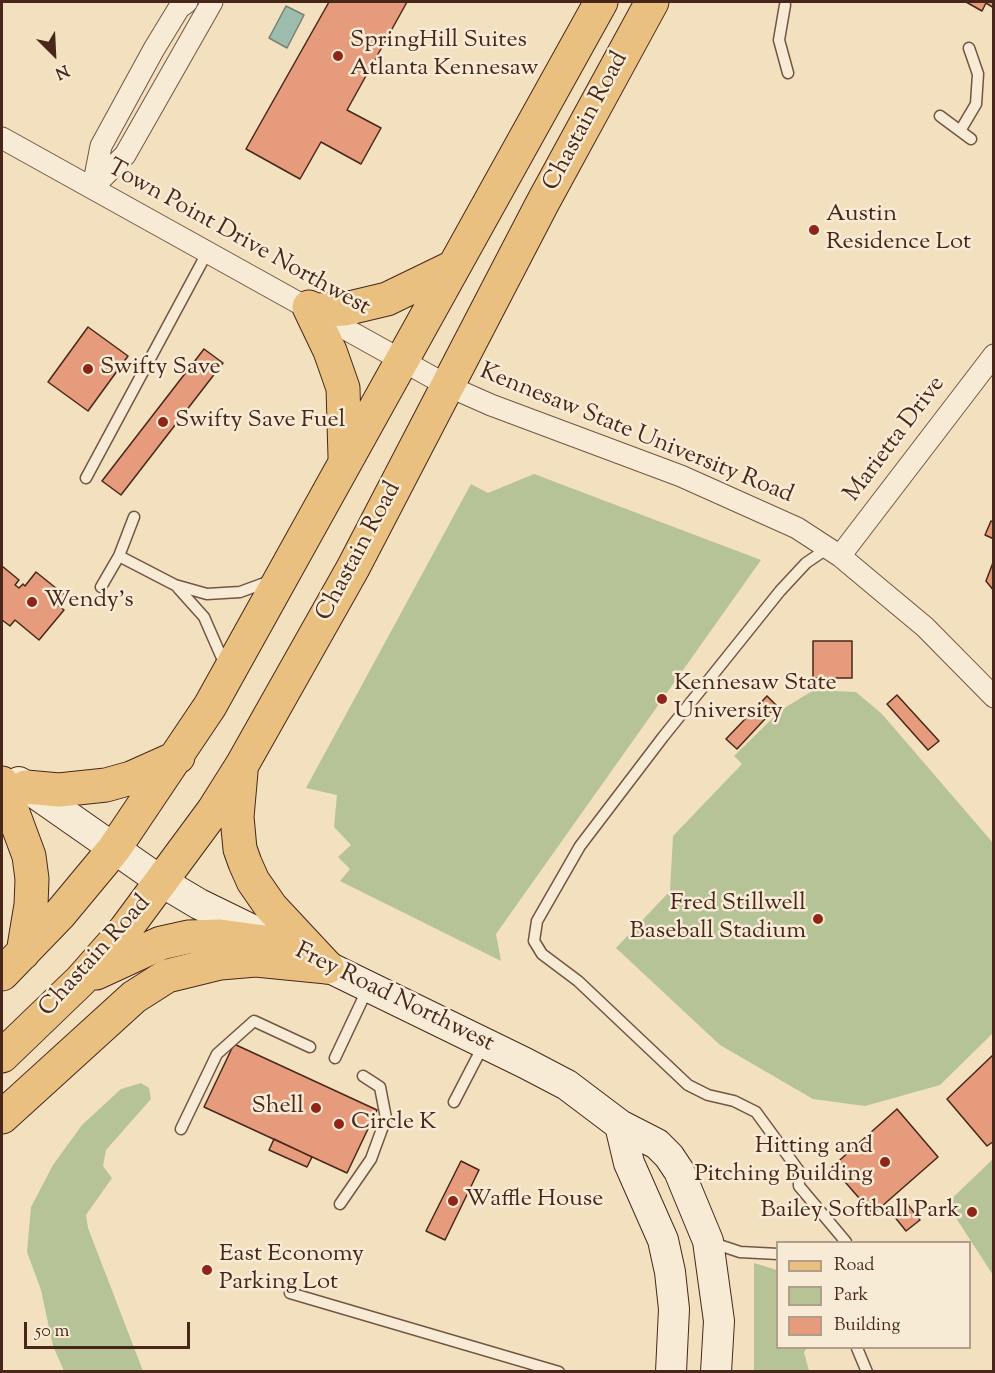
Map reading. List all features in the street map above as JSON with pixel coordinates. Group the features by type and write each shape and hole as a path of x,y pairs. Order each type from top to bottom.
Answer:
{"main road":[{"name":"Chastain Road","path":"12,964 60,914 114,849 178,757 228,675 403,360 451,268 601,2"},
{"name":"Chastain Road","path":"2,1056 81,980 162,882 213,811 242,765 352,568 542,204 652,2"},
{"path":"345,461 346,424 343,388 312,309 345,309 387,299 451,268"},
{"path":"12,964 31,905 32,879 29,856 10,780 58,790 106,785 130,778 178,757"},
{"path":"242,765 237,817 240,849 252,881 272,907 327,967"},
{"name":"Frey Road Northwest","path":"10,780 162,882 199,904 485,1043 567,1086 620,1125 649,1139 669,1156 687,1187 708,1241 719,1321 716,1371"},
{"path":"81,980 131,955 161,943 188,937 220,936 279,944"},
{"path":"2,1117 134,997 152,983 169,975 220,963 256,960 327,967"},
{"path":"620,1125 629,1163 663,1240 670,1272 674,1309 671,1371"}],"street":[{"path":"93,187 101,146 154,49 179,8 187,2"},
{"path":"93,187 125,155 212,2"},
{"name":"Town Point Drive Northwest","path":"2,138 448,386"},
{"name":"Marietta Drive","path":"834,552 993,355"},
{"name":"Kennesaw State University Road","path":"448,386 491,405 752,506 797,528 834,552 925,627 993,697"}],"lane":[{"path":"785,5 779,40 788,73"},
{"path":"960,131 976,104 978,74 969,48"},
{"path":"940,116 971,139"},
{"path":"86,478 208,251"},
{"path":"101,587 119,556 134,517"},
{"path":"834,552 806,562 663,737 580,846 537,921 534,941 542,954 578,981 688,1085 708,1095 734,1101 756,1113 799,1171 800,1186 845,1241"},
{"path":"119,556 175,585 207,594 230,594 253,588 284,574"},
{"path":"175,585 204,616 220,648 228,675"},
{"path":"334,1058 369,987"},
{"path":"181,1129 217,1054 254,1021 310,1047"},
{"path":"454,1102 485,1043"},
{"path":"340,1204 371,1159 386,1118 380,1087 363,1076"},
{"path":"708,1241 740,1252 776,1254"},
{"path":"290,1293 559,1371"},
{"path":"858,1349 867,1371"}],"green space":[{"path":"534,474 761,560 496,934 501,961 340,881 350,869 338,857 351,845 334,827 337,795 306,788 471,484 488,493"},
{"name":"Fred Stillwell Baseball Stadium","path":"814,690 856,692 882,714 993,843 993,1033 940,1085 865,1106 813,1099 720,1045 616,948 670,891 673,836 742,764 734,756 781,710"},
{"path":"141,1083 149,1088 151,1099 106,1150 103,1166 112,1178 86,1215 88,1228 143,1371 64,1371 53,1346 41,1290 27,1252 31,1207 53,1165 82,1125 121,1089"},
{"name":"Bailey Softball Park","path":"993,1159 993,1275 956,1218 944,1206"},
{"path":"754,1263 776,1270 776,1349 806,1349 804,1352 809,1371 754,1371"}],"shaded area":[{"path":"286,6 304,15 287,48 269,38"}],"building":[{"name":"SpringHill Suites Atlanta Kennesaw","path":"329,2 407,2 347,110 381,128 361,164 321,142 300,179 246,149"},
{"path":"966,2 994,2 994,8 986,3 982,11"},
{"name":"Swifty Save","path":"88,327 128,356 88,411 48,382"},
{"name":"Swifty Save Fuel","path":"204,349 223,363 121,495 102,481"},
{"path":"991,521 994,522 994,539 985,535"},
{"path":"994,560 994,591 986,581"},
{"name":"Wendy's","path":"2,566 19,580 15,585 19,588 23,584 25,586 36,572 67,597 59,606 64,610 39,640 15,620 10,626 2,620"},
{"path":"813,641 852,641 852,678 813,678"},
{"path":"897,695 939,741 928,750 887,704"},
{"path":"767,696 777,706 737,749 726,739"},
{"path":"234,1044 377,1110 347,1173 204,1107"},
{"path":"994,1054 994,1141 987,1146 947,1099"},
{"name":"Hitting and Pitching Building","path":"897,1109 938,1157 873,1214 832,1167"},
{"path":"274,1139 312,1157 307,1167 269,1150"},
{"name":"Waffle House","path":"461,1161 479,1170 445,1240 426,1231"},
{"path":"904,1200 920,1220 906,1231 890,1211"}],"place":[{"name":"SpringHill Suites Atlanta Kennesaw","path":"338,56"},
{"name":"Austin Residence Lot","path":"814,230"},
{"name":"Swifty Save","path":"88,369"},
{"name":"Swifty Save Fuel","path":"163,422"},
{"name":"Wendy's","path":"32,602"},
{"name":"Kennesaw State University","path":"662,699"},
{"name":"Fred Stillwell Baseball Stadium","path":"818,919"},
{"name":"Shell","path":"316,1108"},
{"name":"Circle K","path":"339,1124"},
{"name":"Hitting and Pitching Building","path":"885,1162"},
{"name":"Waffle House","path":"453,1201"},
{"name":"Bailey Softball Park","path":"972,1212"},
{"name":"East Economy Parking Lot","path":"207,1270"}]}
